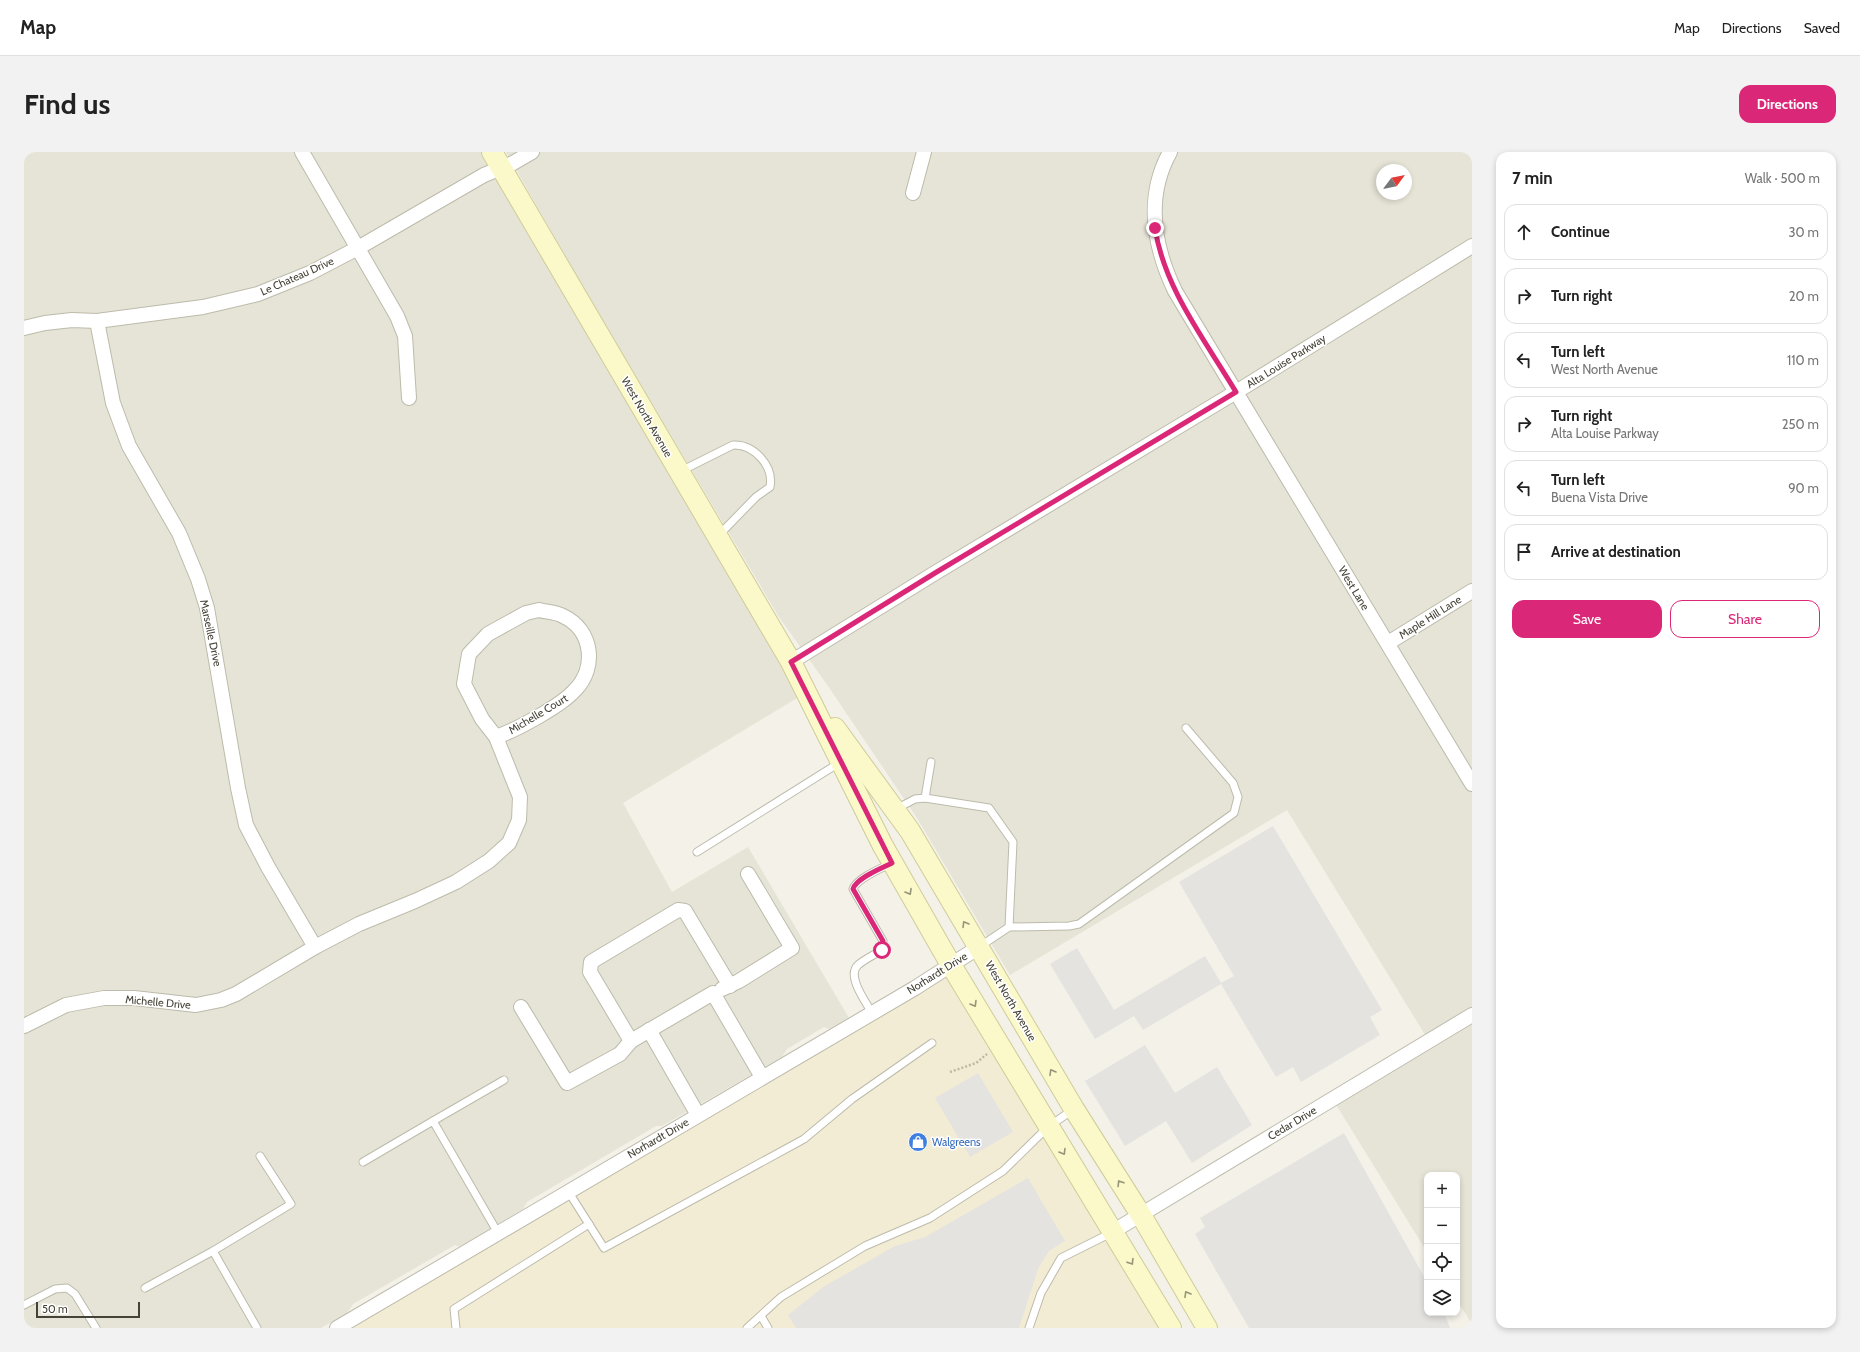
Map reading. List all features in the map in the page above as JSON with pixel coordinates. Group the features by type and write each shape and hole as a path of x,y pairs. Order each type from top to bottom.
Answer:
{"main road":[{"name":"West North Avenue","path":"496,160 848,758 892,863 1048,1127 1171,1328"},
{"name":"West North Avenue","path":"848,758 895,810 910,831 1074,1109 1141,1215 1207,1328"},
{"path":"1158,1305 1177,1328"}],"street":[{"path":"302,152 397,316 405,336 409,398"},
{"name":"Le Chateau Drive","path":"24,328 45,323 72,320 97,321 203,307 258,294 304,275 358,248 484,175 496,160 532,152"},
{"path":"913,193 924,152"},
{"name":"West Lane","path":"1170,152 1164,163 1157,188 1154,212 1157,244 1175,291 1472,784"},
{"name":"Alta Louise Parkway","path":"791,662 935,573 1236,392 1472,246"},
{"name":"Marseille Drive","path":"97,321 113,403 129,446 179,533 191,561 207,608 238,788 246,825 260,854 315,947"},
{"name":"Maple Hill Lane","path":"1388,643 1472,591"},
{"name":"Michelle Court","path":"315,947 359,924 456,882 489,861 509,843 519,820 520,797 496,737 482,719 464,684 469,654 488,634 526,613 539,610 563,615 576,625 587,640 590,657 585,678 575,691 555,706 514,731 496,737"},
{"path":"521,1007 567,1083 620,1054 631,1041 713,993 730,986 792,948 748,874"},
{"path":"631,1041 590,972 591,962 678,910 685,911 730,986"},
{"name":"Michelle Drive","path":"24,1026 66,1005 104,998 134,998 196,1005 221,1000 236,994 315,947"},
{"name":"Norhardt Drive","path":"337,1328 872,1013 979,948"},
{"path":"713,993 762,1077"},
{"name":"Cedar Drive","path":"1112,1232 1472,1015"},
{"path":"649,1030 698,1115"}],"lane":[{"path":"679,472 733,445 741,444 755,451 767,467 771,481 770,487 740,512 717,537"},
{"path":"979,948 1009,927 1069,926 1078,924 1234,813 1238,797 1233,783 1186,728"},
{"path":"697,852 848,758"},
{"path":"925,798 931,762"},
{"path":"895,810 915,799 925,798 989,808 1013,842 1009,927"},
{"path":"872,1013 853,978 854,971 857,966 882,950 883,941 853,889 854,884 860,880 892,863"},
{"path":"568,1191 604,1248 804,1139 852,1099 932,1043"},
{"path":"363,1162 504,1080"},
{"path":"747,1328 781,1297 865,1246 930,1218 990,1179 1003,1170 1048,1127 1074,1109"},
{"path":"433,1121 498,1233"},
{"path":"145,1288 212,1251 291,1204 260,1156"},
{"path":"456,1328 454,1310 589,1224"},
{"path":"1029,1328 1041,1293 1060,1258 1112,1232"},
{"path":"212,1251 257,1328"},
{"path":"24,1305 55,1290 67,1288 75,1294 96,1328"},
{"path":"761,1316 768,1328"}],"path":[{"path":"950,1072 976,1063 988,1053"}],"shaded area":[{"path":"24,152 485,152 802,695 623,803 672,892 748,847 849,1018 829,1029 824,1027 787,1049 782,1057 662,1126 656,1126 527,1202 523,1209 461,1247 455,1245 353,1304 347,1313 321,1328 24,1328"},
{"path":"506,152 1472,152 1472,1324 1460,1305 1460,1172 1424,1172 1424,1247 1335,1103 1432,1046 1287,810 1010,975 917,818 828,686 779,617 590,299"},
{"path":"1273,826 1382,1010 1370,1017 1380,1035 1301,1082 1293,1067 1276,1077 1221,984 1143,1030 1134,1016 1095,1039 1050,964 1077,948 1114,1010 1205,956 1221,983 1234,976 1179,882"},
{"path":"951,965 1171,1328 337,1328"},
{"path":"1145,1045 1175,1093 1217,1067 1252,1125 1192,1163 1166,1121 1125,1146 1085,1081"},
{"path":"978,1073 1013,1132 970,1157 935,1098"},
{"path":"1344,1133 1424,1277 1424,1316 1445,1316 1450,1328 1249,1328 1195,1234 1205,1227 1200,1218"},
{"path":"1028,1178 1065,1241 1049,1251 1038,1269 1019,1328 796,1328 788,1315 823,1287 895,1246 925,1237"}],"place":[{"name":"Walgreens","path":"918,1142"}],"route":[{"path":"882,950 883,941 853,889 854,884 892,863 882,846 791,662 935,573 1236,392 1175,291 1162,260 1157,244 1155,228"}]}
